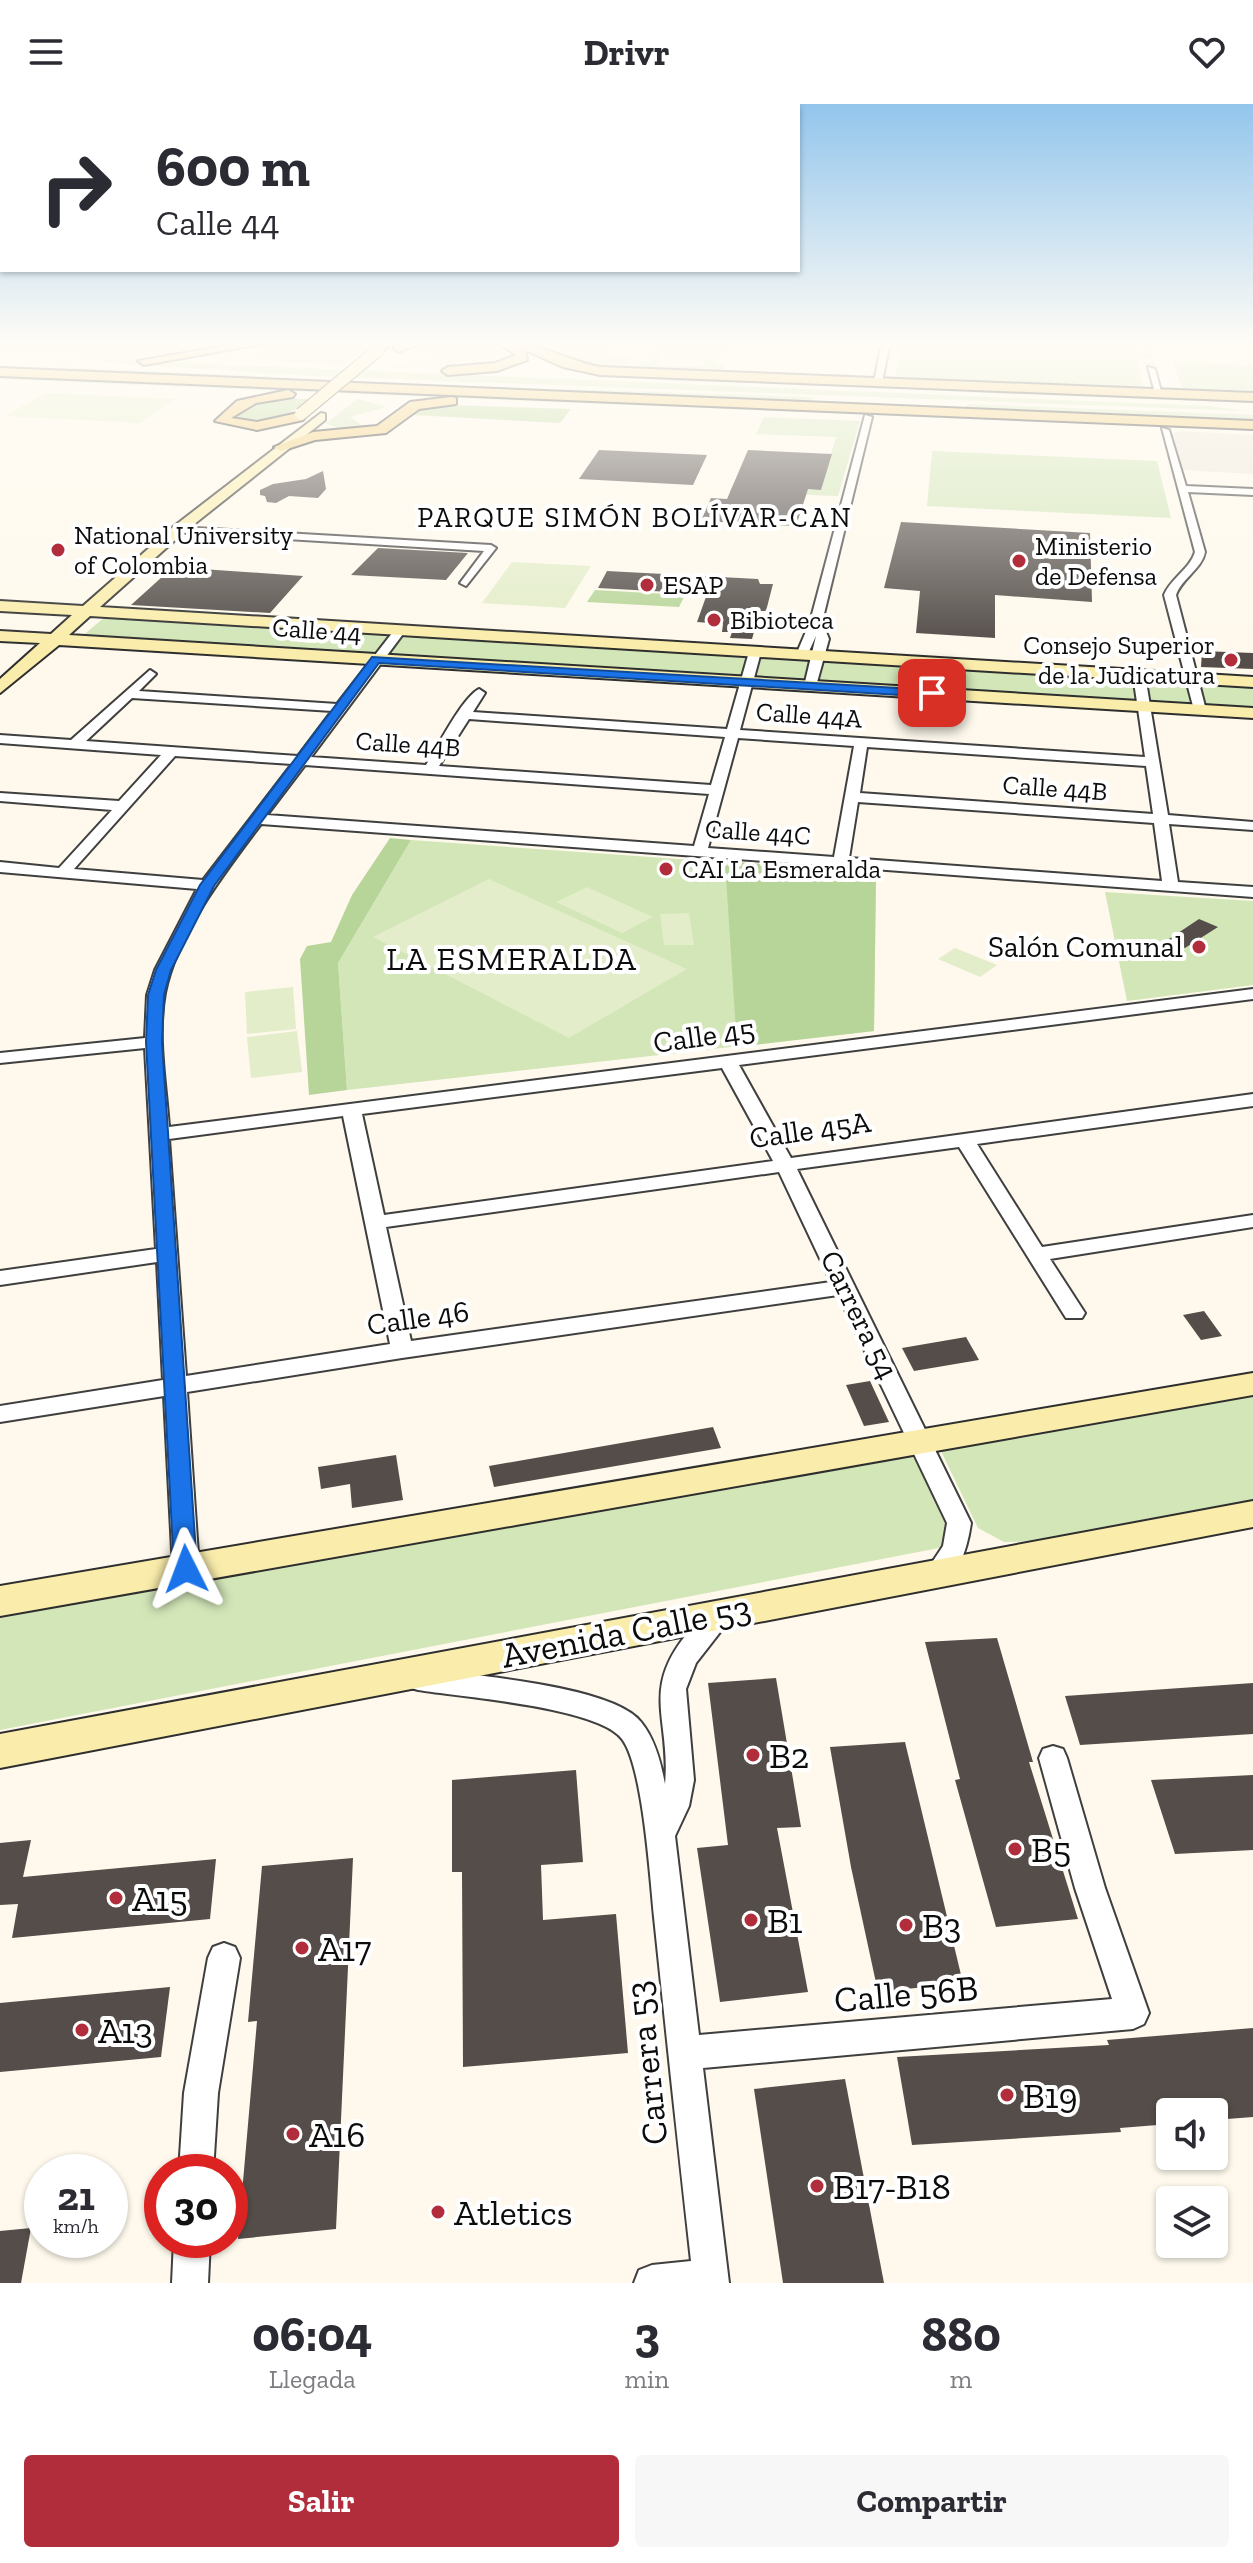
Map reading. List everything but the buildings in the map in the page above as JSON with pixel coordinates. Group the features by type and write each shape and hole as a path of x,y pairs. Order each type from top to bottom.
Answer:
{"main road":[{"path":"252,444 257,446"},
{"path":"118,562 260,444"},
{"path":"0,688 178,530 285,444"},
{"path":"281,447 291,444"},
{"path":"9,653 81,592"},
{"name":"Calle 44","path":"0,606 1253,682"},
{"path":"435,663 456,633"},
{"name":"Calle 44","path":"0,636 1253,713"},
{"path":"0,1601 1253,1384"},
{"name":"Avenida Calle 53","path":"0,1751 1253,1514"}],"street":[{"path":"810,686 810,656 823,639 816,622 861,444"},
{"path":"1171,444 1199,559 1174,585 1170,595 1200,710"},
{"path":"1182,489 1253,492"},
{"path":"178,530 491,548 466,583"},
{"path":"186,1569 166,1254 162,1134 154,1042 156,995 163,970 207,885 400,630"},
{"path":"700,851 755,652"},
{"path":"75,744 150,674"},
{"path":"1139,675 1171,886"},
{"path":"430,769 479,693"},
{"path":"128,694 340,708"},
{"name":"Calle 44A","path":"463,715 1151,762"},
{"name":"Calle 44B","path":"0,739 718,790"},
{"path":"841,862 861,743"},
{"path":"64,871 172,751"},
{"path":"0,797 122,806"},
{"name":"Calle 44B","path":"853,797 1253,826"},
{"name":"Calle 44C","path":"258,819 1253,892"},
{"path":"0,867 207,885"},
{"path":"1245,995 1253,1014"},
{"name":"Calle 45","path":"162,1134 1245,995"},
{"path":"0,1058 154,1042"},
{"name":"Carrera 54","path":"727,1061 784,1163 959,1523 955,1548 938,1573"},
{"name":"Calle 45A","path":"376,1222 1253,1100"},
{"path":"352,1112 402,1350"},
{"path":"964,1139 1074,1313"},
{"path":"1038,1254 1253,1221"},
{"path":"0,1278 166,1254"},
{"name":"Calle 46","path":"0,1414 402,1350 846,1287"},
{"path":"660,1835 676,1810 682,1780 672,1701 673,1685 679,1668 701,1635 722,1613"},
{"name":"Carrera 53","path":"390,1675 558,1700 605,1711 631,1729 646,1758 660,1835 711,2280"},
{"name":"Calle 56B","path":"685,2053 1133,2013 1090,1888 1053,1758"},
{"path":"197,2154 201,2093 224,1958"},
{"path":"190,2283 191,2258"},
{"path":"652,2283 711,2280"}],"green space":[{"path":"834,444 853,444 838,496 729,492 733,485 821,489"},
{"path":"932,451 1157,461 1171,518 927,506"},
{"path":"512,562 591,566 565,608 482,603"},
{"path":"595,590 685,595 679,607 587,602"},
{"path":"106,616 1253,685 1253,709 80,638"},
{"path":"390,838 411,840 338,963 347,1090 309,1095 300,959 307,946 331,942 352,895"},
{"path":"411,840 876,873 874,1031 347,1090 338,963"},
{"path":"725,861 876,873 874,1031 737,1047"},
{"path":"489,879 687,969 569,1038 373,937"},
{"path":"587,887 653,917 622,933 556,902"},
{"path":"1105,892 1253,901 1253,985 1127,1001"},
{"path":"689,913 694,945 664,945 660,914"},
{"path":"955,948 997,965 980,977 938,959"},
{"path":"293,987 296,1029 247,1034 245,992"},
{"path":"297,1031 302,1072 251,1078 247,1037"},
{"path":"1253,1394 1253,1502 1042,1541 1004,1542 978,1528 940,1449"},
{"path":"914,1456 948,1529 944,1547 0,1730 0,1615"}],"shaded area":[{"path":"1173,444 1253,444 1253,474 1183,470"}],"place":[{"name":"National University of Colombia","path":"58,550"},
{"name":"Ministerio de Defensa","path":"1019,561"},
{"name":"ESAP","path":"647,585"},
{"name":"Bibioteca","path":"714,620"},
{"name":"Consejo Superior de la Judicatura","path":"1231,660"},
{"name":"CAI La Esmeralda","path":"666,869"},
{"name":"Salón Comunal","path":"1199,947"},
{"name":"B2","path":"753,1755"},
{"name":"B5","path":"1015,1849"},
{"name":"A15","path":"116,1898"},
{"name":"B1","path":"751,1920"},
{"name":"B3","path":"906,1925"},
{"name":"A17","path":"302,1948"},
{"name":"A13","path":"82,2030"},
{"name":"B19","path":"1007,2095"},
{"name":"A16","path":"293,2134"},
{"name":"B17-B18","path":"817,2186"},
{"name":"Atletics","path":"438,2212"}],"district":[{"name":"PARQUE SIMÓN BOLÍVAR-CAN","path":"635,517"},
{"name":"LA ESMERALDA","path":"512,959"}],"route":[{"path":"186,1569 166,1254 162,1134 154,1042 156,995 163,970 207,885 376,660 932,693"}]}
